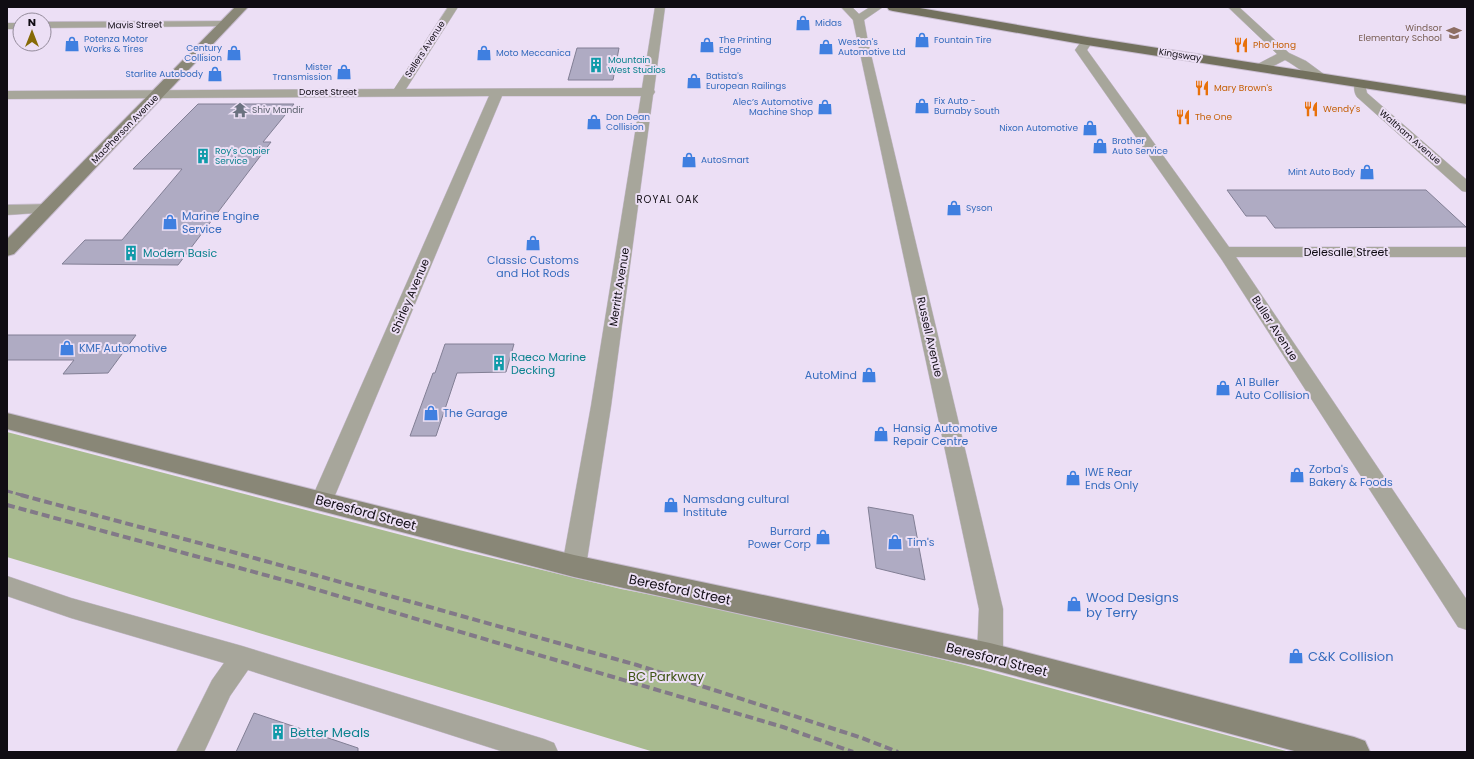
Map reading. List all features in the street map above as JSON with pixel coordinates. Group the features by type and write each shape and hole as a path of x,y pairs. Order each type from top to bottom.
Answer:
{"main road":[{"name":"Kingsway","path":"893,7 1321,78 1467,100"}],"street":[{"name":"MacPherson Avenue","path":"7,250 242,7"},
{"name":"Sellers Avenue","path":"398,92 453,7"},
{"name":"Merritt Avenue","path":"574,566 602,398 649,92 660,7"},
{"name":"Russell Avenue","path":"878,7 852,13 862,42 991,609 990,656"},
{"path":"1233,7 1285,55 1302,64 1321,78"},
{"name":"Mavis Street","path":"52,26 226,24"},
{"name":"Buller Avenue","path":"1088,40 1081,50 1224,252 1467,620"},
{"path":"1260,68 1285,55"},
{"name":"Waltham Avenue","path":"1360,84 1361,94 1467,188"},
{"name":"Shirley Avenue","path":"322,500 497,92"},
{"name":"Dorset Street","path":"7,95 159,93 649,92"},
{"path":"7,210 47,209"},
{"name":"Delesalle Street","path":"1224,252 1467,252"},
{"name":"Beresford Street","path":"7,422 322,500 574,566 990,656 1354,752"},
{"path":"7,586 71,608 242,657 544,752"},
{"path":"190,752 221,688 242,657"}],"green space":[{"name":"BC Parkway","path":"7,432 459,550 621,589 776,619 965,665 1290,752 654,752 7,557"}],"building":[{"name":"Mountain West Studios","path":"577,48 619,48 613,80 568,80"},
{"path":"198,104 294,104 263,142 271,142 178,265 62,264 85,240 122,240 182,169 133,169"},
{"path":"1227,190 1426,190 1466,227 1275,228 1266,216 1246,216"},
{"name":"KMF Automotive","path":"7,335 136,335 108,373 63,374 74,360 7,360"},
{"path":"445,344 514,344 506,372 457,373 436,436 410,436 433,373 435,373"},
{"name":"Tim's","path":"868,507 913,515 925,580 876,568"},
{"name":"Better Meals","path":"254,713 358,748 358,752 236,752"}],"railway":[{"path":"7,491 25,496"},
{"path":"21,495 240,554 637,665 862,738 898,752"},
{"path":"7,505 291,582 783,727 853,752"}],"place":[{"name":"Midas","path":"803,23"},
{"name":"Windsor Elementary School","path":"1454,33"},
{"name":"Fountain Tire","path":"922,40"},
{"name":"Potenza Motor Works & Tires","path":"72,44"},
{"name":"The Printing Edge","path":"707,45"},
{"name":"Pho Hong","path":"1241,45"},
{"name":"Weston's Automotive Ltd","path":"826,47"},
{"name":"Century Collision","path":"234,53"},
{"name":"Moto Meccanica","path":"484,53"},
{"name":"Mountain West Studios","path":"596,65"},
{"name":"Mister Transmission","path":"344,72"},
{"name":"Starlite Autobody","path":"215,74"},
{"name":"Batista's European Railings","path":"694,81"},
{"name":"Mary Brown's","path":"1202,88"},
{"name":"Fix Auto - Burnaby South","path":"922,106"},
{"name":"Alec’s Automotive Machine Shop","path":"825,107"},
{"name":"Wendy's","path":"1311,109"},
{"name":"Shiv Mandir","path":"240,110"},
{"name":"The One","path":"1183,117"},
{"name":"Don Dean Collision","path":"594,122"},
{"name":"Nixon Automotive","path":"1090,128"},
{"name":"Brother Auto Service","path":"1100,146"},
{"name":"Roy's Copier Service","path":"203,156"},
{"name":"AutoSmart","path":"689,160"},
{"name":"Mint Auto Body","path":"1367,172"},
{"name":"Syson","path":"954,208"},
{"name":"Marine Engine Service","path":"170,222"},
{"name":"Classic Customs and Hot Rods","path":"533,243"},
{"name":"Modern Basic","path":"131,253"},
{"name":"KMF Automotive","path":"67,348"},
{"name":"Raeco Marine Decking","path":"499,363"},
{"name":"AutoMind","path":"869,375"},
{"name":"A1 Buller Auto Collision","path":"1223,388"},
{"name":"The Garage","path":"431,413"},
{"name":"Hansig Automotive Repair Centre","path":"881,434"},
{"name":"Zorba's Bakery & Foods","path":"1297,475"},
{"name":"IWE Rear Ends Only","path":"1073,478"},
{"name":"Namsdang cultural Institute","path":"671,505"},
{"name":"Burrard Power Corp","path":"823,537"},
{"name":"Tim's","path":"895,542"},
{"name":"Wood Designs by Terry","path":"1074,604"},
{"name":"C&K Collision","path":"1296,656"},
{"name":"Better Meals","path":"278,732"}],"district":[{"name":"ROYAL OAK","path":"668,199"}]}
